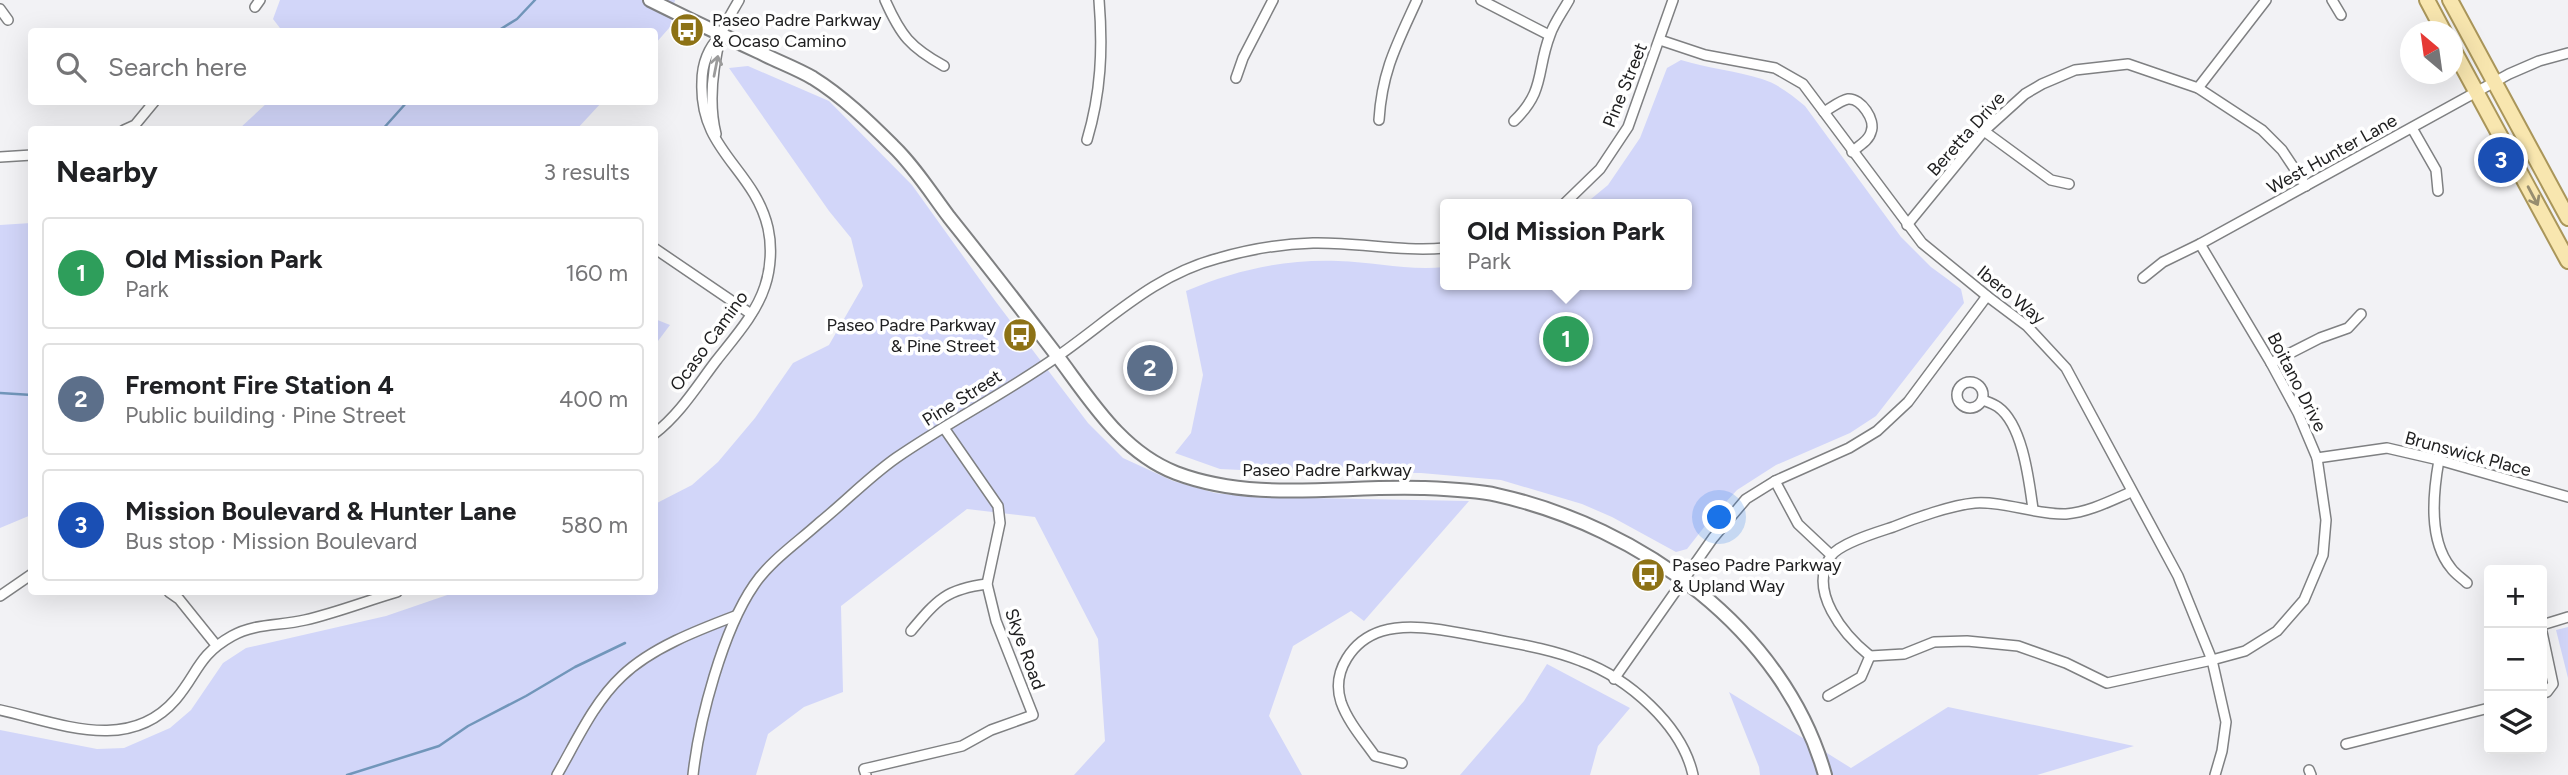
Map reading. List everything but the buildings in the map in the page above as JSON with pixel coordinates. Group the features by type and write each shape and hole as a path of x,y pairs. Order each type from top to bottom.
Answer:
{"main road":[{"name":"Paseo Padre Parkway","path":"650,0 814,79 856,111 897,149 1058,356 1100,415 1134,449 1174,472 1217,485 1272,491 1423,488 1495,495 1568,516 1685,579 1746,636 1782,683 1820,756 1825,775"},
{"path":"2427,0 2438,21"},
{"path":"2449,0 2568,218"},
{"path":"2463,66 2568,261"}],"street":[{"name":"Ocaso Camino","path":"658,431 684,403 751,314 766,286 770,269 769,230 761,204 719,146 706,122 701,94 706,56 712,44 722,35 738,0"},
{"path":"885,0 897,27 918,51 944,66"},
{"path":"1087,140 1098,105 1102,33 1099,0"},
{"path":"1236,78 1243,58 1273,0"},
{"path":"1379,120 1381,94 1392,52 1417,0"},
{"path":"1481,0 1549,35"},
{"path":"1514,121 1528,107 1538,88 1549,35 1569,0"},
{"name":"Pine Street","path":"1569,199 1600,169 1629,127 1673,0"},
{"path":"2198,88 2266,0"},
{"path":"2332,0 2341,15"},
{"path":"0,9 8,20"},
{"name":"Ibero Way","path":"1660,40 1705,55 1775,68 1803,84 1922,243 2027,326 2066,368 2178,576 2212,660 2226,722 2215,775"},
{"name":"West Hunter Lane","path":"2143,278 2163,262 2494,83 2539,61 2568,53"},
{"name":"Beretta Drive","path":"1907,225 1984,131 2025,94 2075,70 2128,64 2198,88 2262,130 2282,150 2306,186"},
{"path":"1824,112 1846,99 1856,100 1862,105 1871,121 1871,132 1852,152"},
{"path":"133,126 152,105"},
{"path":"2412,128 2436,170 2438,191"},
{"path":"1984,131 2051,180 2069,184"},
{"path":"0,158 28,155"},
{"name":"Pine Street","path":"693,775 696,752 721,655 735,616 755,582 787,551 895,459 1058,356 1134,297 1168,277 1216,258 1256,248 1313,243 1416,251 1440,249"},
{"name":"Boitano Drive","path":"1870,656 1904,654 1934,642 1967,641 2018,646 2066,663 2107,683 2245,651 2277,631 2304,600 2323,555 2326,520 2317,458 2272,363 2200,244"},
{"path":"658,251 751,314"},
{"path":"1614,679 1713,538 1746,499 1775,481 1849,448 1877,431 1908,402 1987,296"},
{"path":"2272,363 2320,338 2348,328 2361,314"},
{"path":"1983,400 1999,408 2007,418 2025,454 2034,509"},
{"name":"Skye Road","path":"866,775 864,769 962,746 991,730 1033,715 996,621 987,584 1000,523 998,506 944,428"},
{"name":"Brunswick Place","path":"2317,458 2387,448 2568,497"},
{"path":"2439,460 2433,492 2437,538 2450,567 2467,583"},
{"path":"1775,481 1798,524 1831,555"},
{"path":"1828,696 1861,677 1870,656 1854,643 1825,599 1823,579 1831,555 1852,542 1912,519 1975,503 2064,514 2092,509 2131,492"},
{"path":"0,596 28,577"},
{"path":"911,631 935,603 960,587 987,584"},
{"path":"173,595 216,645"},
{"path":"0,710 101,732 139,726 164,711 177,698 200,662 216,645 252,627 303,620 387,595"},
{"path":"557,775 601,701 622,676 676,641 735,616"},
{"path":"2547,623 2568,617"},
{"path":"1402,763 1375,756 1340,701 1339,682 1343,664 1353,649 1366,637 1401,628 1449,631 1534,646 1583,661 1614,679 1652,707 1680,741 1693,775"},
{"path":"2547,656 2553,684 2547,692"},
{"path":"2346,744 2484,709"}],"shaded area":[{"path":"280,0 675,0 670,27 658,41 658,28 280,28 273,19"},
{"path":"1681,60 1762,79 1800,102 1901,237 1931,267 1961,289 1964,303 1876,416 1850,433 1776,465 1737,490 1687,549 1676,552 1582,504 1501,480 1421,473 1220,469 1175,453 1191,433 1203,375 1186,291 1223,277 1279,264 1338,261 1418,268 1440,267 1440,290 1692,290 1692,199 1591,199 1608,185 1640,138 1667,68"},
{"path":"748,66 829,101 912,185 1088,423 1123,458 1173,481 1215,493 1250,497 1469,501 1364,621 1351,611 1293,646 1269,716 1302,775 1074,775 1105,741 1098,639 1035,517 967,509 841,606 843,692 804,707 768,734 756,775 0,775 0,730 97,749 124,748 170,728 191,710 223,663 246,648 386,616 447,595 658,595 658,502 692,485 718,462 755,418 793,363 829,345 863,286 851,238 829,211 729,68"},
{"path":"265,105 599,105 580,126 242,126"},
{"path":"28,223 28,516 0,528 0,225"},
{"path":"658,320 670,325 658,341"},
{"path":"2568,627 2568,678 2556,630"},
{"path":"1547,664 1630,708 1598,746 1590,775 1460,775 1524,701"},
{"path":"1729,692 1851,768 1948,707 2134,746 2037,775 1760,775"}],"waterway":[{"path":"502,28 517,19 535,0"},
{"path":"386,126 404,105"},
{"path":"0,393 28,395"},
{"path":"347,775 439,746 468,726 575,667 625,643"}],"place":[{"name":"Paseo Padre Parkway & Ocaso Camino","path":"687,30"},
{"name":"Mission Boulevard & Hunter Lane","path":"2501,160"},
{"name":"Paseo Padre Parkway & Pine Street","path":"1020,335"},
{"name":"Old Mission Park","path":"1566,339"},
{"name":"Fremont Fire Station 4","path":"1150,368"},
{"name":"Paseo Padre Parkway & Upland Way","path":"1648,575"}]}
